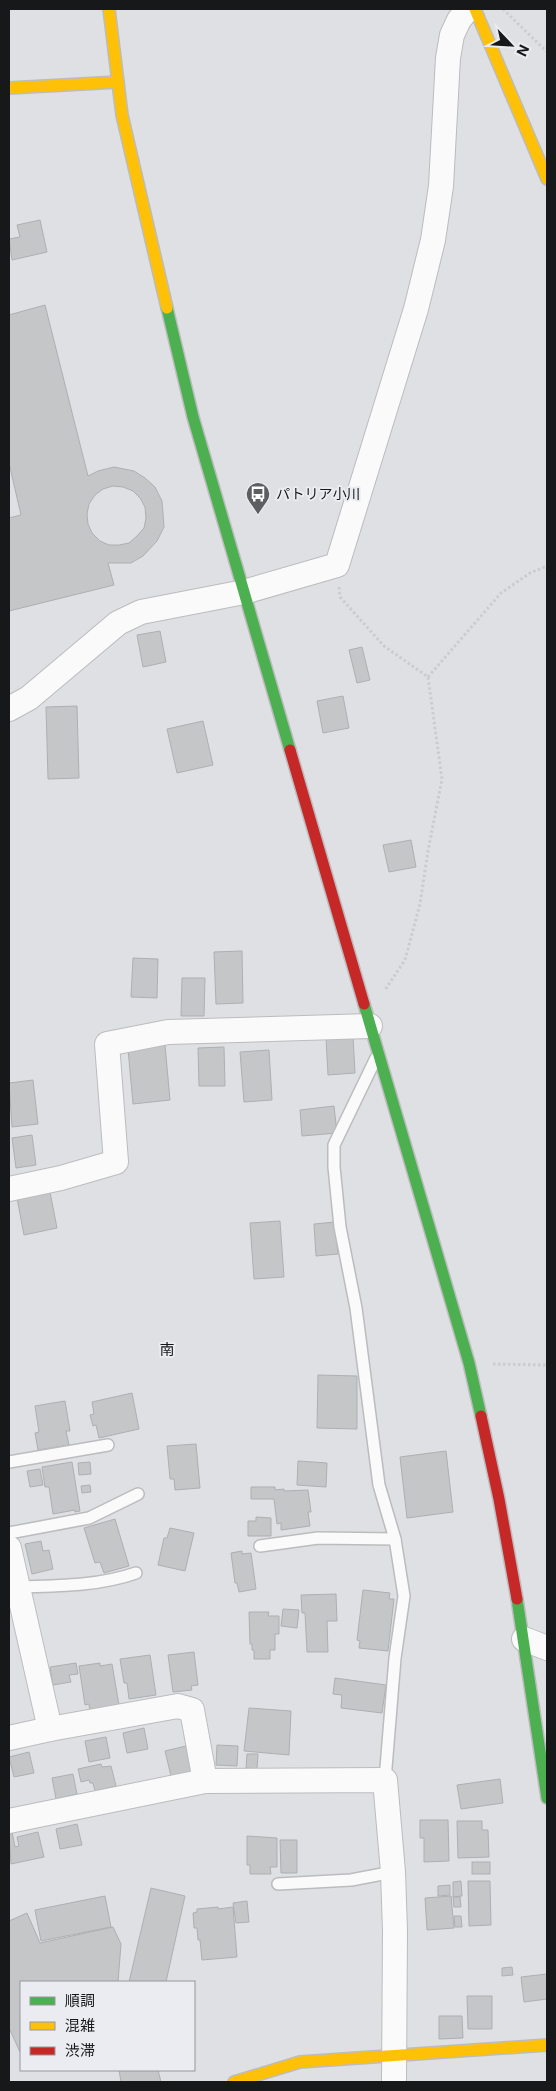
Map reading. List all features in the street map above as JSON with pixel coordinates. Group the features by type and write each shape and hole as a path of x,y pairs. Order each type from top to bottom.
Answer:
{"street":[{"path":"109,9 122,115 193,417 469,1364 499,1498 524,1639 547,1798"},
{"path":"9,709 28,698 118,623 141,612 244,592 337,565 416,309 433,240 441,186 448,58 452,35 459,20 468,9"},
{"path":"474,9 547,179"},
{"path":"9,88 118,82"},
{"path":"9,1189 61,1178 116,1162 107,1044 168,1032 370,1026"},
{"path":"9,1548 16,1595 50,1729"},
{"path":"524,1639 547,1648"},
{"path":"9,1738 178,1706 192,1710 206,1781"},
{"path":"9,1821 206,1781 385,1780 393,1872 394,2082"},
{"path":"234,2082 300,2062 547,2045"}],"lane":[{"path":"378,1054 334,1145 334,1167 340,1227 356,1308 380,1485 395,1540 404,1596 395,1658 385,1780"},
{"path":"9,1462 108,1445"},
{"path":"9,1533 89,1518 138,1494"},
{"path":"260,1546 318,1538 395,1540"},
{"path":"16,1595 121,1578 136,1573"},
{"path":"278,1884 351,1880 393,1872"}],"path":[{"path":"503,9 547,52"},
{"path":"337,565 340,598 384,646 428,677 442,779 420,904 405,960 388,988 362,1002"},
{"path":"428,677 501,593 530,573 547,566"},
{"path":"469,1364 547,1365"}],"building":[{"path":"40,220 47,252 12,260 9,239 20,237 17,225"},
{"path":"45,305 88,476 114,467 134,471 145,478 155,487 162,501 164,527 157,541 143,556 131,563 108,563 114,585 9,611 9,518 21,515 9,463 9,315","holes":["113,486 133,491 145,507 146,518 144,528 129,543 109,545 100,541 92,533 88,524 89,504 95,495 103,489"]},
{"path":"160,631 166,662 143,667 137,635"},
{"path":"362,647 370,680 357,683 349,650"},
{"path":"343,696 349,728 323,733 317,701"},
{"path":"77,706 79,778 48,779 46,707"},
{"path":"203,721 213,765 177,773 167,729"},
{"path":"411,840 416,867 389,872 383,845"},
{"path":"242,951 243,1003 216,1004 214,952"},
{"path":"133,958 158,959 157,998 131,997"},
{"path":"182,978 205,978 204,1016 181,1016"},
{"path":"353,1036 355,1073 328,1075 326,1038"},
{"path":"165,1045 170,1100 133,1104 128,1049"},
{"path":"224,1047 225,1086 199,1086 198,1048"},
{"path":"269,1050 272,1100 244,1102 240,1052"},
{"path":"33,1080 38,1124 12,1127 9,1083"},
{"path":"334,1106 337,1133 302,1136 300,1110"},
{"path":"32,1135 36,1165 16,1168 12,1138"},
{"path":"50,1192 57,1228 24,1235 17,1198"},
{"path":"280,1221 284,1277 254,1279 250,1223"},
{"path":"335,1222 338,1254 316,1256 314,1224"},
{"path":"318,1375 357,1376 357,1429 317,1428"},
{"path":"132,1393 139,1429 99,1438 96,1425 93,1426 90,1415 94,1414 92,1402"},
{"path":"65,1401 70,1431 66,1431 69,1445 38,1450 35,1433 39,1432 35,1406"},
{"path":"196,1444 200,1488 175,1490 174,1479 170,1479 167,1446"},
{"path":"446,1451 453,1512 407,1518 400,1457"},
{"path":"298,1461 327,1463 326,1487 297,1485"},
{"path":"72,1462 80,1511 75,1512 75,1510 53,1514 49,1487 45,1487 42,1467"},
{"path":"90,1462 91,1474 79,1475 78,1463"},
{"path":"40,1469 43,1485 30,1487 27,1471"},
{"path":"90,1485 91,1492 82,1493 81,1486"},
{"path":"251,1487 275,1487 275,1490 284,1489 284,1491 308,1490 311,1512 308,1512 310,1526 281,1530 281,1523 277,1524 274,1499 251,1499"},
{"path":"256,1517 271,1518 271,1536 248,1536 248,1521 256,1521"},
{"path":"115,1519 129,1566 104,1573 100,1562 95,1563 84,1528"},
{"path":"170,1528 194,1533 185,1571 158,1565 164,1538 167,1538"},
{"path":"41,1541 43,1551 49,1550 53,1569 32,1574 25,1544"},
{"path":"242,1551 242,1554 251,1553 256,1589 239,1592 237,1583 235,1583 231,1553"},
{"path":"363,1590 390,1593 389,1599 394,1599 388,1651 359,1648 360,1641 357,1640"},
{"path":"336,1594 337,1621 327,1621 328,1652 307,1652 305,1613 302,1613 301,1595"},
{"path":"283,1609 299,1610 297,1628 281,1626"},
{"path":"249,1612 269,1612 268,1616 279,1616 279,1634 275,1634 275,1650 270,1650 270,1659 254,1659 254,1650 252,1650 252,1644 250,1644"},
{"path":"194,1652 198,1685 191,1686 192,1690 173,1692 168,1655"},
{"path":"150,1655 156,1695 129,1699 127,1683 124,1683 120,1659"},
{"path":"76,1663 78,1674 69,1675 71,1682 53,1685 50,1667"},
{"path":"100,1663 100,1666 112,1664 119,1705 90,1712 89,1704 85,1705 79,1666"},
{"path":"335,1678 386,1685 382,1713 341,1708 342,1695 333,1694"},
{"path":"249,1708 291,1711 289,1755 244,1751"},
{"path":"144,1728 148,1749 127,1753 123,1733"},
{"path":"106,1737 110,1758 89,1762 85,1741"},
{"path":"217,1745 238,1746 237,1766 216,1765"},
{"path":"186,1746 192,1772 171,1776 165,1751"},
{"path":"29,1752 34,1773 14,1777 9,1757"},
{"path":"247,1754 258,1754 257,1769 246,1768"},
{"path":"101,1764 102,1767 111,1766 116,1786 95,1791 93,1783 90,1783 89,1780 81,1782 78,1769"},
{"path":"73,1774 77,1794 56,1799 52,1778"},
{"path":"500,1779 503,1803 461,1809 457,1785"},
{"path":"420,1820 448,1820 449,1861 424,1862 424,1838 420,1838"},
{"path":"457,1821 482,1821 482,1830 488,1830 489,1857 458,1858"},
{"path":"77,1824 82,1845 60,1849 56,1829"},
{"path":"12,1832 15,1847 19,1846 17,1837 38,1832 44,1857 11,1864 9,1833"},
{"path":"247,1836 277,1838 277,1867 270,1867 271,1874 250,1874 250,1865 247,1865"},
{"path":"280,1840 297,1840 297,1873 281,1873"},
{"path":"472,1862 490,1862 490,1874 472,1874"},
{"path":"461,1881 462,1896 453,1897 453,1882"},
{"path":"468,1881 490,1881 491,1925 469,1926"},
{"path":"450,1885 450,1895 438,1896 438,1886"},
{"path":"151,1888 185,1896 166,1981 129,1981"},
{"path":"105,1896 111,1927 41,1941 35,1910"},
{"path":"451,1896 454,1928 427,1930 425,1898"},
{"path":"453,1897 460,1897 461,1907 454,1907"},
{"path":"247,1901 249,1922 236,1923 233,1903"},
{"path":"218,1907 218,1909 233,1907 237,1957 202,1960 197,1928 194,1928 193,1913 197,1912 197,1909"},
{"path":"27,1913 40,1943 113,1927 121,1944 118,1981 20,1981 20,2052 9,2028 9,1921"},
{"path":"454,1916 461,1916 462,1927 455,1927"},
{"path":"512,1967 513,1975 502,1976 502,1968"},
{"path":"547,1974 547,1999 524,2002 521,1977"},
{"path":"467,1996 492,1996 492,2029 468,2029"},
{"path":"439,2016 462,2016 463,2038 439,2039"},
{"path":"119,2071 158,2071 161,2082 121,2082"}],"traffic: fast":[{"path":"167,308 193,417 290,750"},
{"path":"364,1004 469,1363 481,1416"},
{"path":"517,1599 547,1798"}],"traffic: slow":[{"path":"109,9 122,115 167,308"},
{"path":"475,9 547,179"},
{"path":"9,88 118,82"},
{"path":"234,2082 300,2062 547,2045"}],"traffic: jam":[{"path":"290,750 364,1004"},
{"path":"481,1416 499,1499 517,1599"}],"place":[{"name":"パトリア小川","path":"258,515"}],"district":[{"name":"南","path":"167,1350"}]}
